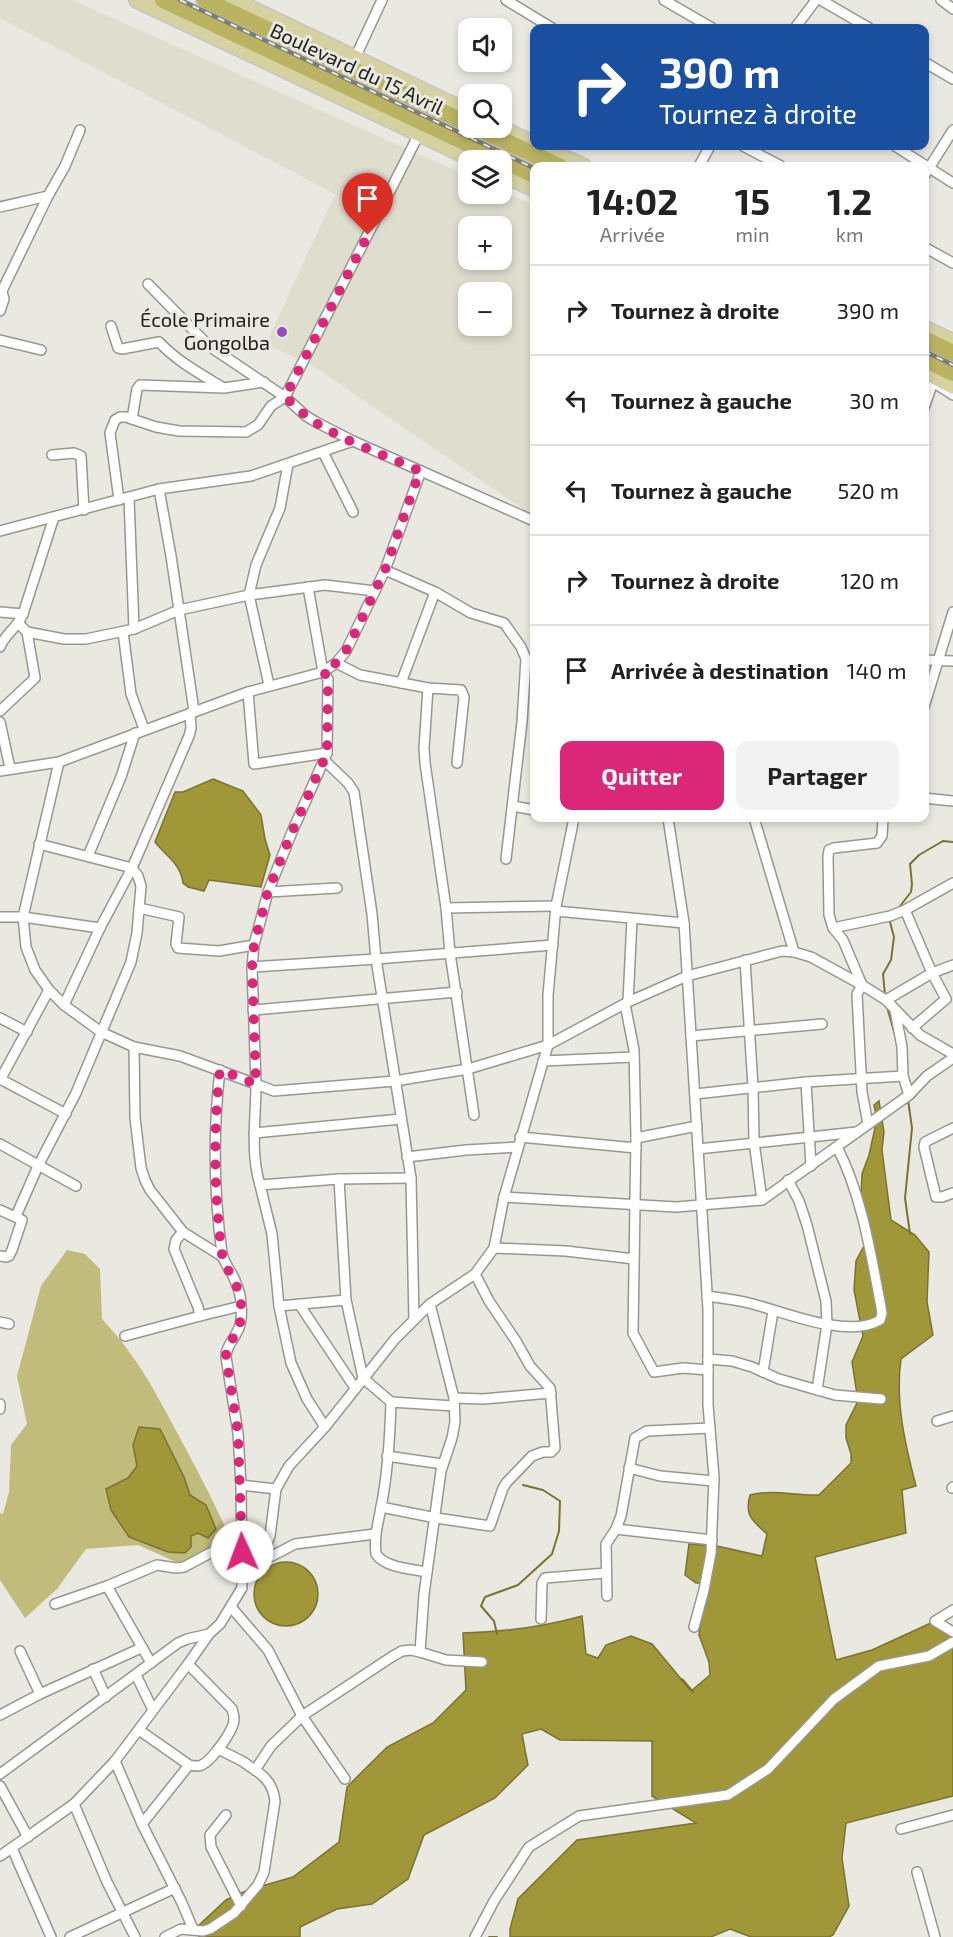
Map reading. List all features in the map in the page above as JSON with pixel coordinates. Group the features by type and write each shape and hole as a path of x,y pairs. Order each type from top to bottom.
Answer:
{"highway":[{"name":"Boulevard du 15 Avril","path":"163,0 530,173"},
{"name":"Boulevard du 15 Avril","path":"205,0 458,119"},
{"path":"498,138 551,162"},
{"path":"929,341 953,353"},
{"path":"929,362 953,374"}],"main road":[{"name":"Boulevard du 15 Avril","path":"137,0 458,152"},
{"name":"Boulevard du 15 Avril","path":"233,0 458,107"},
{"path":"512,134 530,142"},
{"path":"547,150 574,162"},
{"path":"512,178 530,187"},
{"path":"929,330 953,342"},
{"path":"929,378 953,386"}],"street":[{"path":"355,58 382,0"},
{"path":"506,0 545,24"},
{"path":"664,0 705,24"},
{"path":"798,24 816,0"},
{"path":"822,0 862,24"},
{"path":"941,0 953,9"},
{"path":"929,65 953,79"},
{"path":"0,311 4,299 1,293 65,166 80,130"},
{"path":"929,169 953,130"},
{"path":"134,629 124,499 110,433 115,420 120,417 132,419 156,427 179,431 246,432 258,425 271,406 285,397 419,134"},
{"path":"751,150 773,162"},
{"path":"900,150 915,162"},
{"path":"929,173 953,183"},
{"path":"0,207 48,196"},
{"path":"929,250 952,261"},
{"path":"148,284 209,346 285,397 306,416 353,441 530,519"},
{"path":"111,326 118,348 159,342 186,367 224,388"},
{"path":"0,340 41,350"},
{"path":"929,378 953,395"},
{"path":"132,419 137,388 140,385 224,388 264,382"},
{"path":"0,531 159,489 240,478 353,441"},
{"path":"323,452 353,512"},
{"path":"52,455 74,453 81,456 84,510"},
{"path":"268,685 249,595 256,565 280,508 288,464"},
{"path":"0,771 59,762 268,685 323,672 336,663 346,651 385,570 420,471"},
{"path":"64,1005 99,928 132,868 191,728 192,712 179,610 159,489"},
{"path":"0,647 19,624 54,517"},
{"path":"385,570 435,592 471,613 504,623 530,657 506,859"},
{"path":"27,632 75,640 123,632 179,610 249,595 334,585 375,591"},
{"path":"308,587 323,672 328,682 326,756 268,891 254,945 252,967 256,1084 254,1133 255,1162 272,1234 279,1306 291,1364 325,1427"},
{"path":"401,683 435,592"},
{"path":"0,612 23,614"},
{"path":"929,689 953,612"},
{"path":"0,711 35,678 27,632 19,624"},
{"path":"88,856 139,731 131,694 123,632"},
{"path":"929,660 953,661"},
{"path":"336,663 357,674 428,688 464,692 457,763"},
{"path":"428,688 425,763 474,1115"},
{"path":"248,692 254,764 326,756"},
{"path":"0,722 10,768"},
{"path":"326,756 354,792 372,914 376,959 411,1178 414,1320"},
{"path":"59,762 23,917 26,946 35,970 64,1005 101,1032 134,1047 180,1056 274,1091 395,1081 468,1069 548,1045 626,1003 687,976 770,953 794,952 811,957 886,1000 912,1028 953,1056 927,1076 909,1095 762,1200 676,1207 504,1197"},
{"path":"929,799 953,801"},
{"path":"513,806 530,809"},
{"path":"375,1534 295,1544 272,1556 264,1555 270,1536 276,1489 290,1466 325,1427 385,1349 430,1304 475,1274 494,1248 504,1197 548,1045 548,1012 556,908 572,822"},
{"path":"669,822 684,923 707,1296 708,1405 714,1481 712,1540 704,1590 694,1627"},
{"path":"755,822 794,952"},
{"path":"862,985 843,940 833,928 829,915 829,850 877,843 882,836 884,822"},
{"path":"16,1216 38,1166 66,1114 131,962 135,948 141,881 132,868 39,843"},
{"path":"833,928 883,919 952,887"},
{"path":"268,891 337,888"},
{"path":"139,908 179,917 176,944 178,948 219,951 254,945"},
{"path":"446,908 556,908 632,919 684,923"},
{"path":"905,910 932,974 946,1000 912,1028"},
{"path":"0,917 23,917 99,928"},
{"path":"632,919 626,1003 634,1057 636,1143 633,1333 654,1372 683,1368 708,1370"},
{"path":"252,967 553,945"},
{"path":"745,960 754,1142 762,1200"},
{"path":"886,1000 953,965"},
{"path":"862,985 857,994 863,1103 868,1124"},
{"path":"50,990 0,1079 66,1114"},
{"path":"253,1010 457,992"},
{"path":"895,1010 902,1047 903,1076 909,1095"},
{"path":"0,1018 27,1032"},
{"path":"691,1036 822,1024"},
{"path":"134,1047 135,1118 141,1168 150,1190 183,1232 223,1257"},
{"path":"543,1061 634,1057"},
{"path":"0,1856 74,1804 115,1761 209,1634 220,1624 242,1588 241,1485 236,1418 226,1357 229,1344 240,1323 241,1306 236,1282 223,1257 216,1148 216,1112 220,1070"},
{"path":"695,1094 806,1082 903,1076"},
{"path":"806,1082 811,1166"},
{"path":"254,1133 401,1119"},
{"path":"407,1157 519,1142 636,1143 697,1126"},
{"path":"953,1128 925,1142 924,1146 936,1197 953,1193"},
{"path":"698,1149 857,1131"},
{"path":"0,1144 76,1186"},
{"path":"707,1296 754,1305 827,1324 866,1325 878,1322 882,1314 868,1240 847,1166 837,1147"},
{"path":"260,1185 339,1179 411,1178"},
{"path":"339,1179 346,1300 363,1378 391,1402 454,1402 551,1393"},
{"path":"788,1180 799,1201 807,1225 826,1302 827,1324 817,1390"},
{"path":"0,1210 22,1220 9,1256 0,1256"},
{"path":"183,1232 176,1240 174,1249 200,1316"},
{"path":"494,1248 566,1251 634,1259"},
{"path":"381,1507 490,1526 507,1482 532,1456 554,1451 556,1444 550,1388 530,1366 489,1301 475,1274"},
{"path":"279,1306 346,1300"},
{"path":"299,1304 356,1388"},
{"path":"420,1652 427,1572 442,1464 452,1438 455,1422 454,1402 430,1304"},
{"path":"125,1336 241,1306"},
{"path":"763,1372 773,1311"},
{"path":"708,1359 732,1361 780,1379 835,1395 881,1399"},
{"path":"391,1402 381,1507 375,1534 376,1554 379,1558 393,1564 427,1572"},
{"path":"0,1404 0,1409"},
{"path":"937,1421 953,1416"},
{"path":"607,1596 606,1544 621,1516 635,1437 643,1432 710,1428"},
{"path":"387,1456 442,1464"},
{"path":"629,1468 660,1476 714,1481"},
{"path":"241,1485 276,1489"},
{"path":"616,1529 712,1540"},
{"path":"55,1604 157,1565 184,1567 242,1536"},
{"path":"541,1619 542,1583 545,1578 606,1573"},
{"path":"107,1586 151,1663"},
{"path":"231,1607 268,1650 302,1716 345,1779"},
{"path":"953,1610 935,1621 953,1632"},
{"path":"0,1774 187,1638 209,1634"},
{"path":"475,1937 494,1901 529,1847 559,1828 579,1816 728,1795 768,1769 834,1699 879,1666 929,1656 953,1642"},
{"path":"0,1715 40,1694 141,1648"},
{"path":"20,1651 40,1694"},
{"path":"255,1770 271,1746 302,1716 402,1651 420,1652 446,1660 482,1662"},
{"path":"139,1730 189,1765 204,1764 218,1749 232,1728 234,1715 232,1709 188,1664"},
{"path":"93,1669 106,1697"},
{"path":"136,1675 153,1710"},
{"path":"165,1937 181,1929 203,1931 221,1923 241,1906 262,1879 275,1806 274,1793 267,1778 242,1761 218,1749"},
{"path":"115,1761 142,1824 193,1929"},
{"path":"142,1824 189,1765"},
{"path":"0,1786 28,1837"},
{"path":"74,1804 107,1882 135,1937"},
{"path":"226,1815 210,1835 210,1847 241,1906"},
{"path":"901,1829 953,1815"},
{"path":"12,1848 51,1937"},
{"path":"917,1872 934,1937"},
{"path":"70,1937 175,1888"}],"shaded area":[{"path":"0,0 72,0 458,172 458,204 512,204 512,196 530,203 529,513 310,364 266,344 335,194 0,18"},
{"path":"213,779 243,791 261,815 270,855 261,887 209,880 204,891 188,887 183,883 176,865 155,842 175,792 183,792"},
{"path":"879,1101 884,1132 882,1150 891,1220 915,1235 929,1252 927,1302 933,1335 901,1359 899,1375 902,1423 916,1486 902,1490 906,1533 815,1557 836,1660 872,1650 935,1621 953,1626 953,1796 846,1823 842,1858 849,1906 833,1935 829,1937 751,1937 730,1929 711,1937 510,1937 518,1899 577,1840 696,1823 652,1796 652,1741 560,1740 541,1729 522,1734 528,1765 495,1798 424,1835 408,1879 372,1904 337,1909 300,1927 300,1937 199,1937 199,1925 226,1900 248,1890 293,1877 339,1842 347,1787 387,1747 433,1723 466,1690 463,1633 523,1628 582,1616 586,1654 598,1658 606,1645 631,1636 652,1644 691,1691 710,1675 709,1662 699,1635 706,1583 696,1583 685,1575 689,1544 717,1546 762,1556 767,1534 751,1518 748,1508 750,1495 767,1493 819,1495 851,1463 846,1425 858,1401 852,1362 863,1336 854,1290 856,1261 865,1244 861,1196 862,1174 877,1119 874,1105"},
{"path":"67,1250 85,1254 100,1269 102,1319 126,1347 154,1390 207,1489 231,1541 185,1566 138,1545 86,1549 57,1589 25,1618 0,1580 0,1513 3,1514 9,1492 11,1445 27,1424 17,1376 41,1286"},
{"path":"139,1427 160,1429 184,1477 190,1495 206,1505 216,1529 208,1538 198,1533 191,1536 191,1547 185,1553 168,1552 129,1537 111,1510 106,1489 128,1478 137,1466 133,1445"},
{"path":"286,1562 304,1568 312,1576 318,1594 312,1612 304,1620 286,1626 268,1620 260,1612 254,1594 260,1576 268,1568"}],"waterway":[{"path":"897,910 911,892 910,864 919,855 943,841 953,842"},
{"path":"885,995 883,974 891,960 894,937 890,922 893,918"},
{"path":"887,1007 897,1042"},
{"path":"908,1100 912,1128 905,1198 910,1234"},
{"path":"497,1634 494,1621 481,1606 485,1597 518,1585 552,1554 559,1531 560,1501 543,1490 523,1485"},
{"path":"681,1679 693,1692"},
{"path":"489,1937 497,1937"}],"railway":[{"path":"180,0 530,166"},
{"path":"929,353 953,365"}],"place":[{"name":"École Primaire Gongolba","path":"282,332"}],"route":[{"path":"242,1552 238,1433 226,1357 226,1350 240,1323 241,1306 236,1282 223,1257 216,1148 216,1112 220,1070 256,1084 252,967 254,945 268,891 327,753 328,679 323,672 336,663 346,651 355,633 385,570 420,471 316,422 285,397 368,235"}]}
